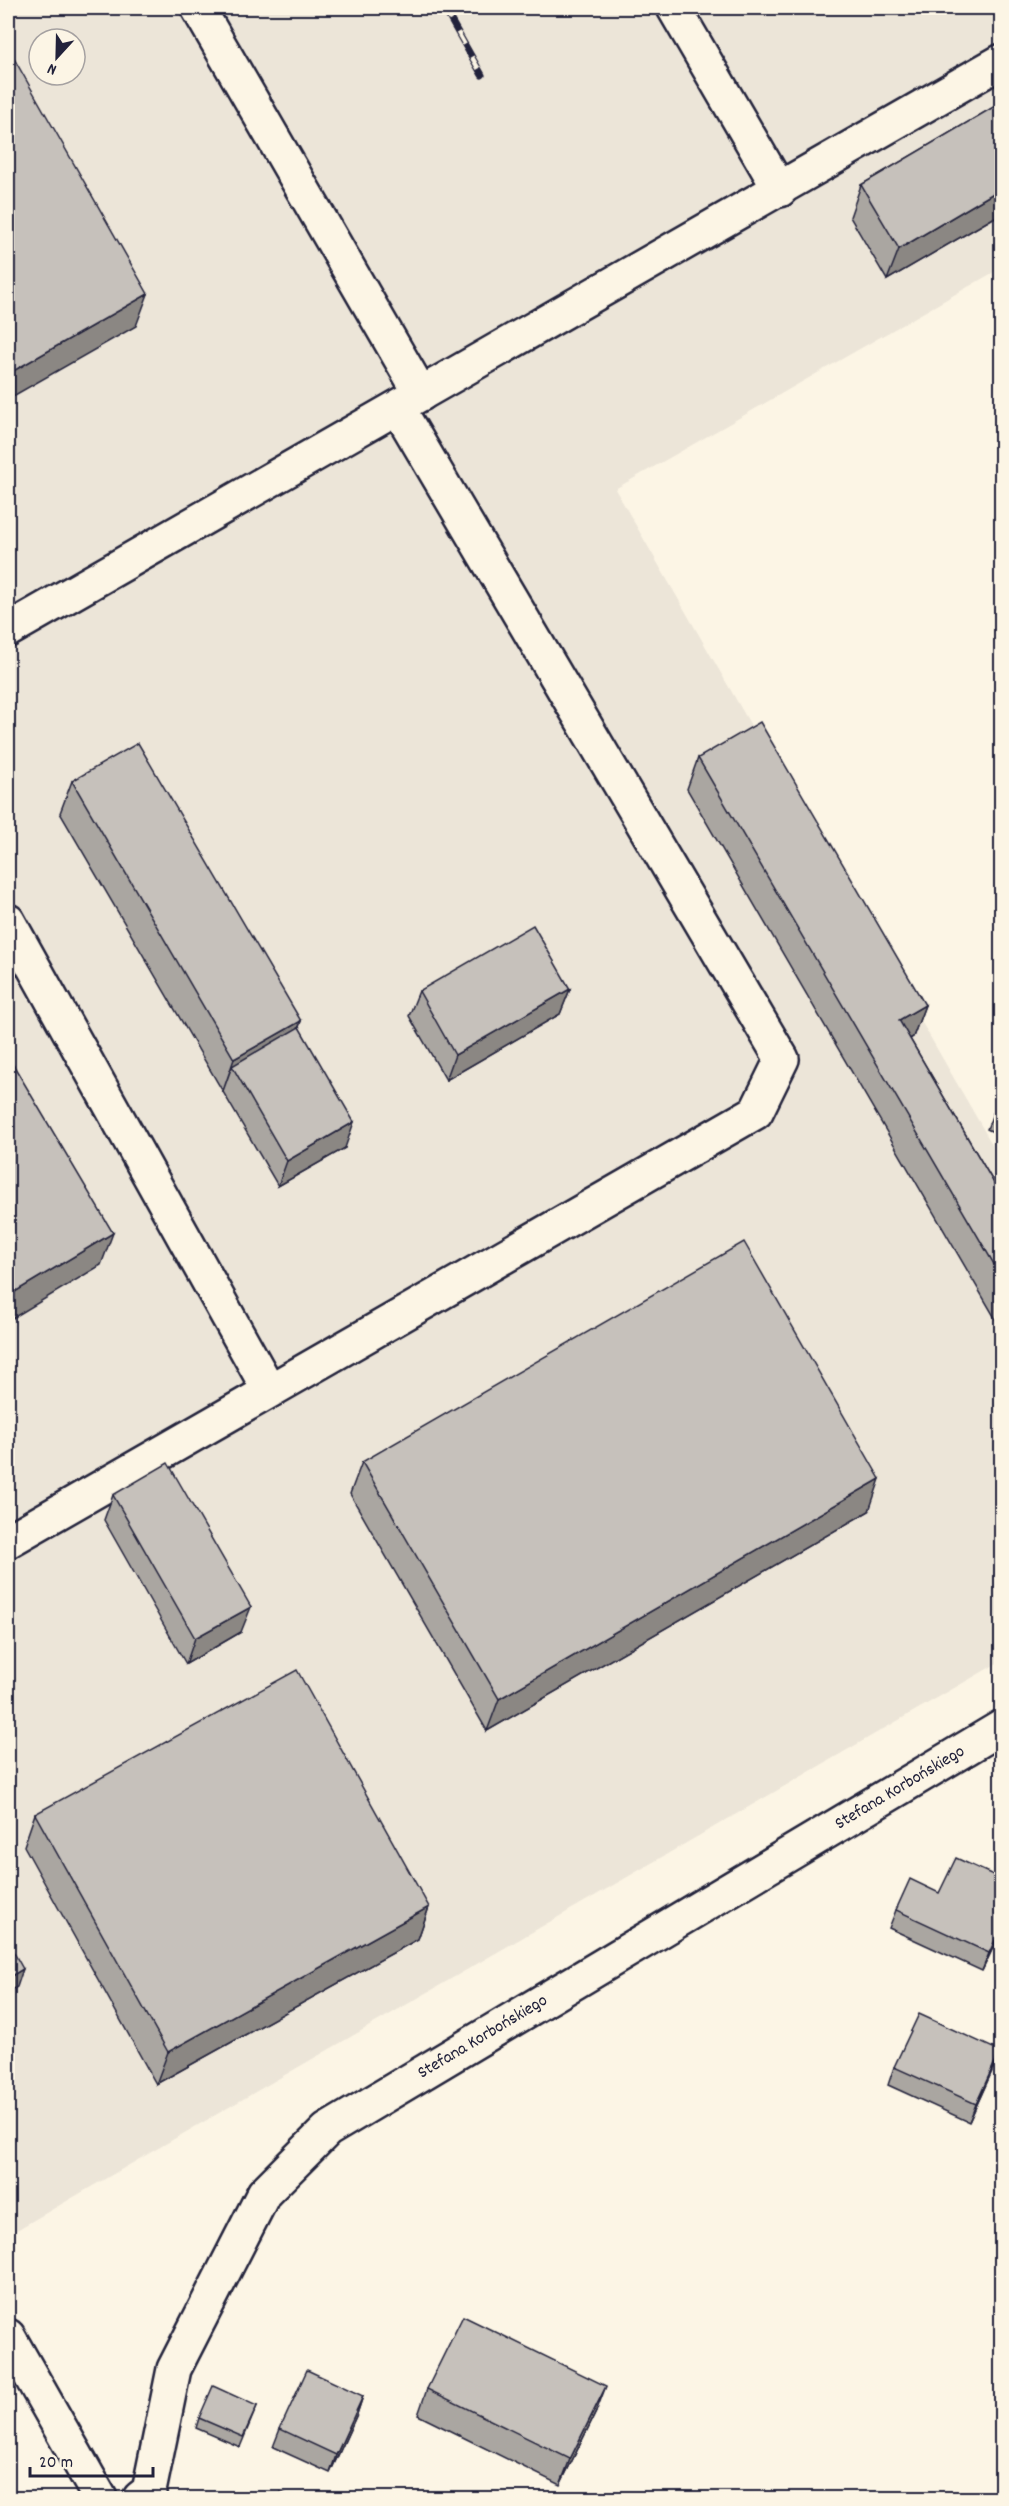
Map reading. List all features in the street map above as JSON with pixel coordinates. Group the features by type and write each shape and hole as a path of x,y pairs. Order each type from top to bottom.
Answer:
{"street":[{"path":"8,1541 756,1112 782,1059 410,401 198,8"},
{"path":"674,8 780,190"},
{"path":"8,630 1002,61"},
{"path":"8,921 269,1390"},
{"name":"Stefana Korbońskiego","path":"140,2499 149,2491 174,2369 264,2193 327,2130 1002,1727"},
{"path":"8,2336 100,2499"}],"shaded area":[{"path":"8,8 1001,8 1001,268 615,489 1001,1160 1001,1661 8,2235"}],"building":[{"path":"8,48 27,81 27,87 30,87 148,294 8,374"},
{"path":"1002,102 1002,188 899,249 861,185"},
{"path":"760,722 925,1005 899,1020 1002,1197 1002,1269 998,1271 698,758"},
{"path":"138,743 301,1021 234,1059 72,781"},
{"path":"533,925 570,989 455,1055 419,991"},
{"path":"299,1027 354,1122 287,1161 232,1066"},
{"path":"8,1056 113,1233 8,1296"},
{"path":"1002,1095 1002,1115 994,1111"},
{"path":"744,1242 880,1479 499,1699 362,1462"},
{"path":"1002,1274 1002,1288 995,1277"},
{"path":"168,1463 251,1607 195,1638 113,1495"},
{"path":"297,1670 429,1907 168,2052 35,1814"},
{"path":"956,1858 1002,1879 1002,1925 989,1953 896,1910 910,1879 939,1893"},
{"path":"8,1942 23,1969 8,1978"},
{"path":"919,2014 1000,2051 976,2104 894,2067"},
{"path":"463,2316 606,2386 570,2459 427,2389"},
{"path":"307,2370 363,2396 336,2455 280,2429"},
{"path":"213,2386 257,2406 243,2437 199,2418"},
{"path":"281,2492 296,2499 278,2499"}],"railway":[{"path":"444,8 482,75"}]}
